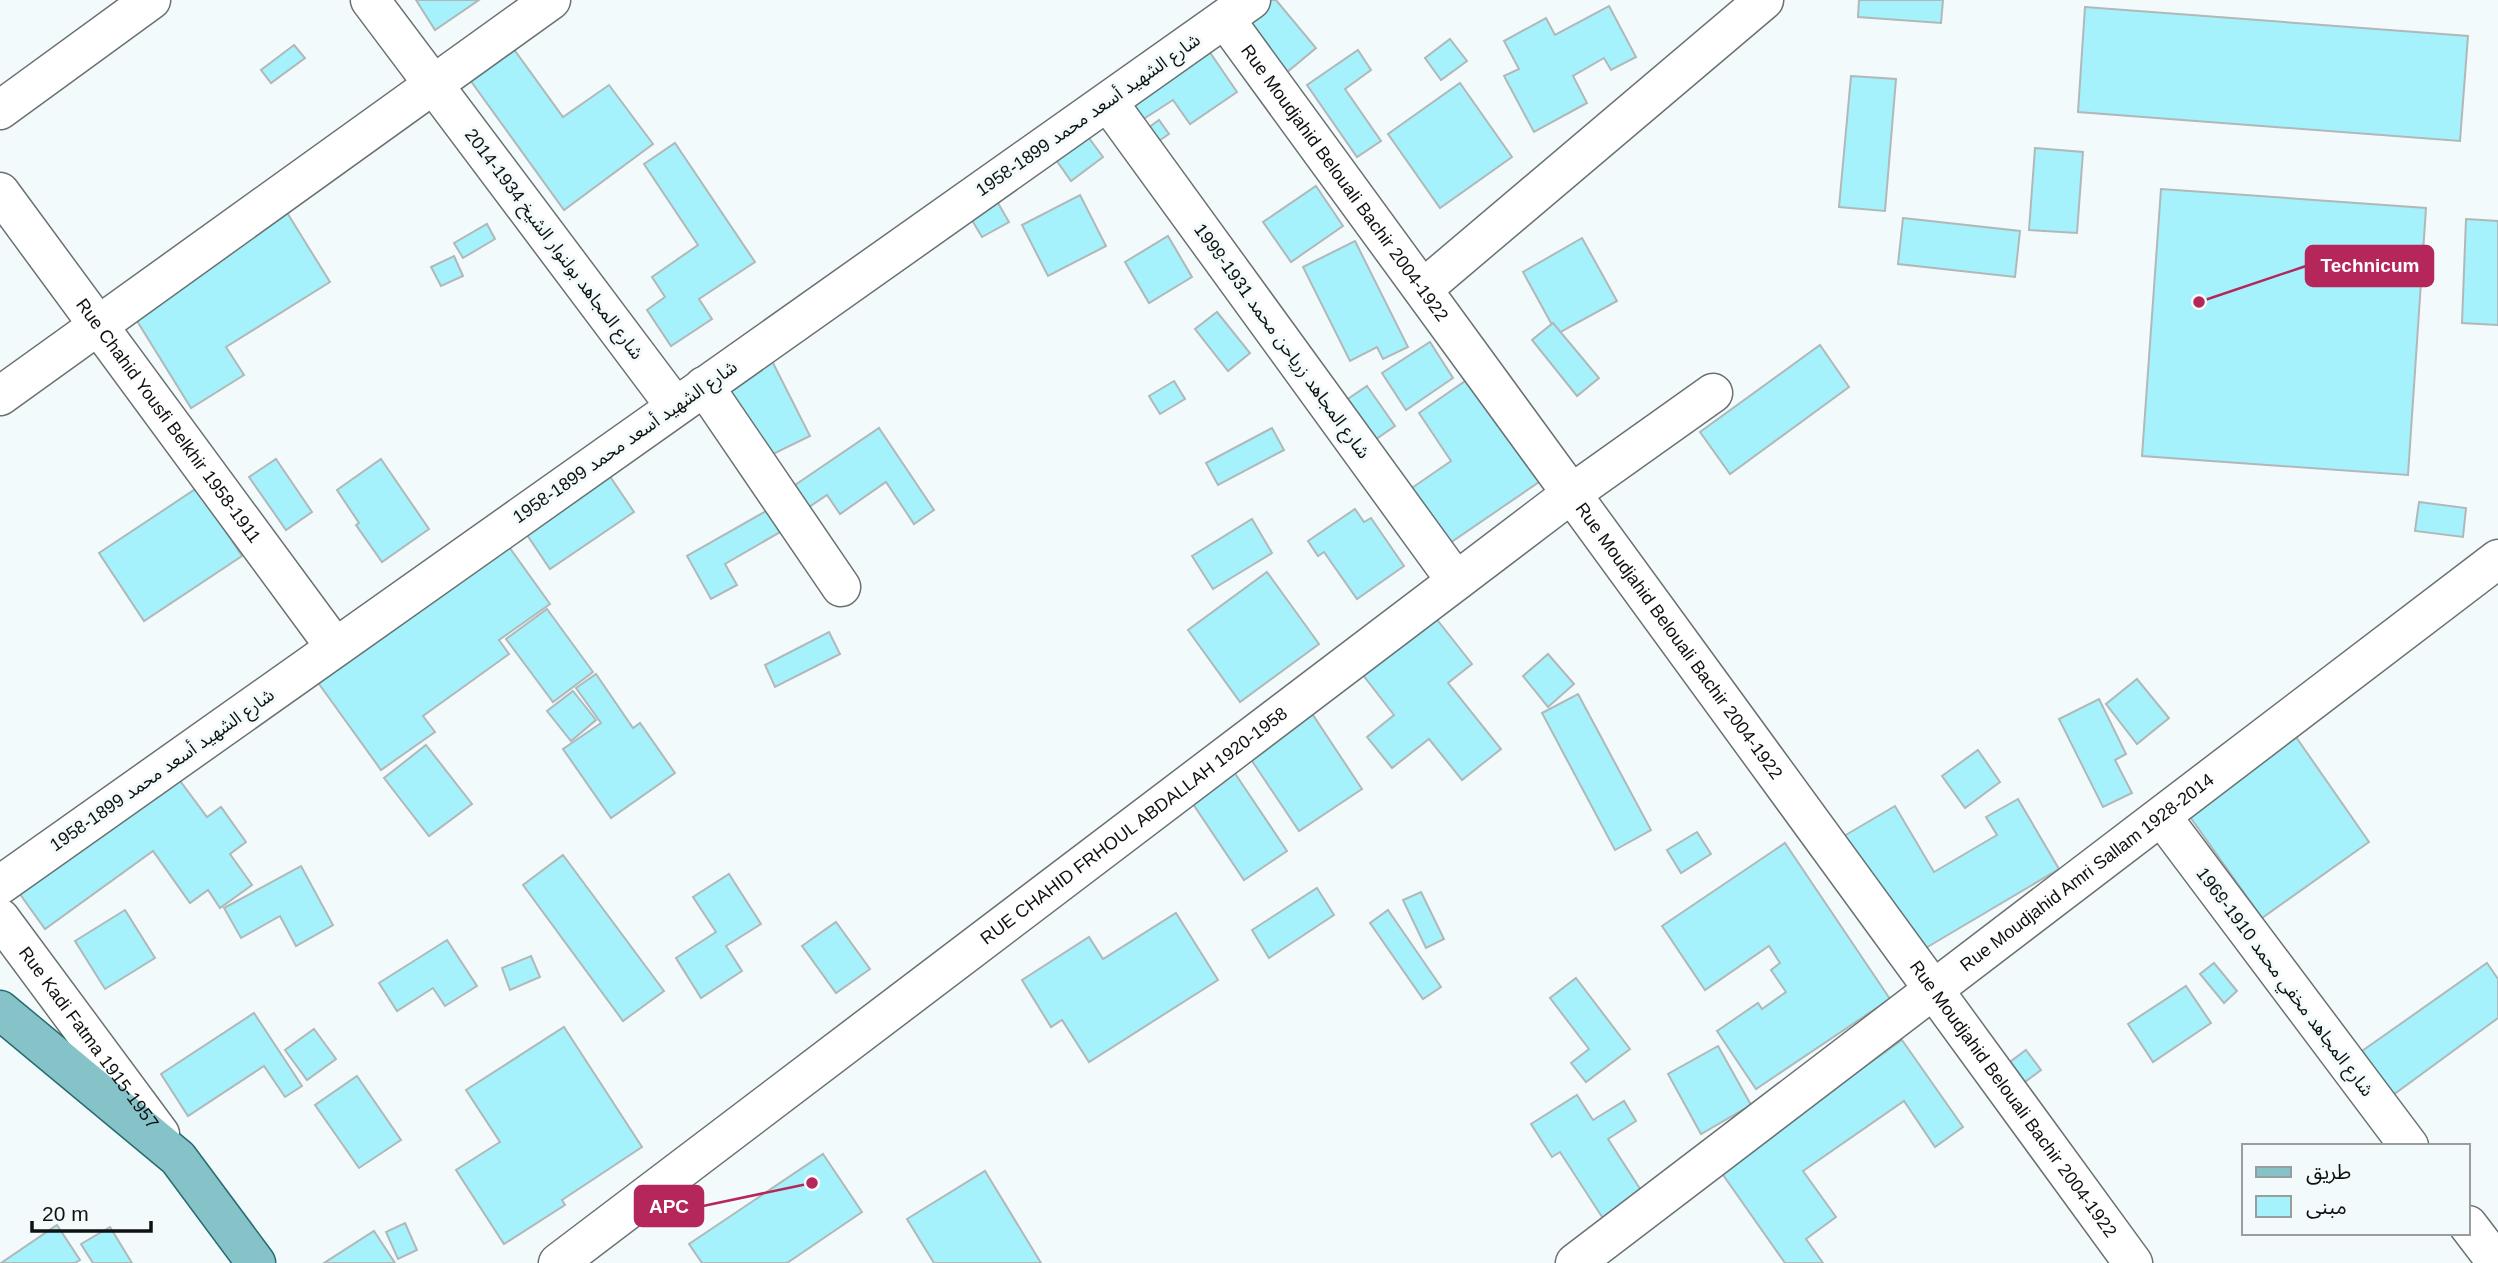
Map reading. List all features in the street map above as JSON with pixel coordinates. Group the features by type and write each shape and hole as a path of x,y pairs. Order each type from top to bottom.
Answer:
{"main road":[{"path":"0,1010 178,1158 256,1263"}],"street":[{"path":"0,110 151,0"},
{"name":"شارع المجاهد بولنوار الشيخ 1934-2014","path":"370,0 841,587"},
{"path":"0,396 551,0"},
{"path":"1424,288 1764,0"},
{"name":"Rue Moudjahid Belouali Bachir 2004-1922","path":"1238,9 1424,288 1571,494 2133,1263"},
{"name":"شارع الشهيد أسعد محمد 1899-1958","path":"0,885 1238,9"},
{"name":"شارع المجاهد زرياحن محمد 1931-1999","path":"1108,102 1455,581"},
{"name":"Rue Chahid Yousfi Belkhir 1958-1911","path":"0,192 335,648"},
{"name":"RUE CHAHID FRHOUL ABDALLAH 1920-1958","path":"558,1263 1455,581 1713,393"},
{"name":"Rue Moudjahid Amri Sallam 1928-2014","path":"1575,1263 2498,559"},
{"name":"شارع المجاهد مخفي محمد 1910-1969","path":"2162,817 2407,1144"},
{"name":"Rue Kadi Fatma 1915-1957","path":"0,918 178,1158"},
{"path":"2470,1228 2497,1263"}],"building":[{"path":"416,0 479,0 435,30"},
{"path":"1269,0 1276,0 1316,48 1286,73 1243,22"},
{"path":"1859,0 1943,0 1941,23 1858,17"},
{"path":"1609,6 1636,57 1611,70 1604,58 1573,76 1587,103 1534,132 1504,76 1519,69 1504,41 1546,18 1555,35"},
{"path":"2085,7 2468,36 2460,141 2078,112"},
{"path":"1450,39 1467,61 1441,80 1425,58"},
{"path":"508,41 563,117 609,85 653,144 564,210 465,73"},
{"path":"294,45 305,58 271,83 261,70"},
{"path":"1358,50 1371,70 1345,89 1381,141 1357,157 1307,85"},
{"path":"1209,51 1237,92 1190,124 1173,100 1142,120 1148,128 1159,120 1169,134 1138,155 1112,117"},
{"path":"1851,76 1896,79 1885,211 1839,207"},
{"path":"1460,83 1512,157 1440,208 1388,134"},
{"path":"1086,134 1103,157 1071,181 1054,157"},
{"path":"675,143 755,262 699,299 712,319 671,346 647,310 665,297 652,277 698,245 644,164"},
{"path":"2035,148 2083,152 2077,233 2029,230"},
{"path":"1316,186 1343,226 1291,262 1263,222"},
{"path":"2161,189 2426,208 2408,475 2142,456"},
{"path":"1080,195 1106,246 1048,276 1022,225"},
{"path":"994,196 1009,222 982,237 967,212"},
{"path":"286,211 330,282 226,347 244,375 191,408 129,308"},
{"path":"1903,218 2020,231 2015,277 1898,264"},
{"path":"2466,219 2498,221 2498,325 2462,323"},
{"path":"487,224 495,239 463,258 454,243"},
{"path":"1168,236 1192,277 1149,303 1125,262"},
{"path":"1582,238 1617,301 1557,334 1523,272"},
{"path":"1355,241 1408,347 1383,359 1377,347 1350,361 1303,267"},
{"path":"454,256 463,276 441,286 431,267"},
{"path":"1217,312 1250,353 1228,371 1195,329"},
{"path":"1553,323 1599,378 1577,396 1532,340"},
{"path":"1430,342 1453,378 1406,410 1382,373"},
{"path":"1820,345 1849,387 1730,474 1700,432"},
{"path":"771,359 810,436 765,458 726,382"},
{"path":"1471,377 1542,480 1431,556 1393,501 1451,461 1419,413"},
{"path":"1174,381 1185,399 1160,414 1149,396"},
{"path":"1367,386 1395,426 1366,446 1339,405"},
{"path":"879,428 934,510 914,524 886,482 840,514 827,495 809,507 795,485"},
{"path":"1272,428 1284,450 1218,485 1206,463"},
{"path":"276,459 312,512 286,530 249,477"},
{"path":"381,459 429,529 382,562 356,525 359,523 337,490"},
{"path":"607,472 634,512 550,569 523,529"},
{"path":"197,488 242,556 144,621 99,553"},
{"path":"2419,502 2466,508 2463,537 2415,531"},
{"path":"1355,509 1364,522 1371,518 1404,566 1357,599 1324,552 1318,556 1308,541"},
{"path":"768,510 780,532 725,564 737,585 711,599 687,556"},
{"path":"1252,519 1272,553 1213,589 1192,556"},
{"path":"504,540 550,604 499,640 509,654 423,716 435,732 381,770 314,677"},
{"path":"1267,572 1319,644 1240,702 1188,630"},
{"path":"547,609 593,672 553,702 506,639"},
{"path":"1431,612 1472,664 1448,683 1501,749 1462,780 1429,739 1392,768 1367,737 1394,715 1359,670"},
{"path":"829,632 840,654 775,687 765,665"},
{"path":"1548,654 1574,684 1548,707 1523,676"},
{"path":"596,674 633,728 640,723 675,773 611,818 563,749 601,723 576,688"},
{"path":"2137,679 2169,718 2137,744 2106,704"},
{"path":"573,691 596,720 571,741 547,711"},
{"path":"1578,694 1651,830 1615,850 1542,713"},
{"path":"2099,699 2126,754 2115,760 2132,793 2103,807 2059,719"},
{"path":"1309,709 1362,789 1299,831 1246,752"},
{"path":"2296,737 2369,842 2262,918 2188,814"},
{"path":"426,745 472,804 429,836 384,778"},
{"path":"1978,750 2000,782 1965,808 1942,776"},
{"path":"1232,769 1287,851 1244,880 1189,798"},
{"path":"175,774 207,817 221,807 246,842 230,854 252,885 220,908 208,890 190,903 153,851 45,929 17,890"},
{"path":"2018,799 2059,869 1914,955 1844,836 1895,806 1934,872 1997,835 1986,817"},
{"path":"1697,832 1711,854 1681,873 1667,850"},
{"path":"1785,843 1890,999 1756,1089 1717,1031 1758,1003 1762,1009 1786,992 1771,970 1780,963 1769,946 1705,990 1662,926"},
{"path":"563,855 664,991 623,1021 523,885"},
{"path":"301,866 333,925 296,946 280,916 241,938 224,908"},
{"path":"729,874 761,924 726,946 742,971 701,998 676,958 716,932 693,897"},
{"path":"1317,888 1334,915 1269,958 1252,930"},
{"path":"1421,892 1444,939 1426,948 1403,900"},
{"path":"125,910 155,958 105,989 75,941"},
{"path":"1388,910 1441,987 1423,999 1370,923"},
{"path":"1176,913 1218,980 1089,1062 1062,1020 1051,1027 1022,980 1089,937 1103,959"},
{"path":"836,922 870,969 836,993 802,946"},
{"path":"447,940 477,986 445,1006 433,988 397,1011 379,983"},
{"path":"531,956 540,977 510,990 502,968"},
{"path":"2214,963 2237,991 2224,1003 2200,974"},
{"path":"2487,963 2498,979 2498,1018 2393,1095 2362,1051"},
{"path":"1576,978 1630,1049 1586,1082 1571,1063 1589,1049 1550,998"},
{"path":"2186,986 2211,1023 2153,1062 2128,1024"},
{"path":"254,1013 302,1086 285,1097 264,1066 188,1116 161,1074"},
{"path":"564,1027 642,1147 562,1200 565,1205 504,1244 456,1170 500,1142 466,1090"},
{"path":"314,1029 336,1059 307,1080 285,1050"},
{"path":"1902,1040 1963,1127 1935,1147 1904,1101 1803,1171 1836,1217 1806,1239 1823,1263 1785,1263 1721,1172"},
{"path":"1718,1046 1751,1105 1701,1134 1668,1074"},
{"path":"2026,1050 2041,1070 2010,1093 1995,1073"},
{"path":"357,1076 401,1140 359,1168 315,1105"},
{"path":"1577,1095 1593,1120 1624,1101 1636,1121 1608,1139 1644,1195 1604,1220 1560,1152 1552,1157 1531,1124"},
{"path":"823,1154 862,1212 787,1263 702,1263 689,1244"},
{"path":"985,1171 1041,1263 934,1263 907,1219"},
{"path":"405,1223 417,1250 398,1259 386,1232"},
{"path":"57,1225 80,1260 75,1263 1,1263"},
{"path":"110,1227 132,1263 93,1263 81,1244"},
{"path":"374,1231 395,1263 324,1263"}],"place":[{"name":"Technicum","path":"2199,302"},
{"name":"APC","path":"812,1183"}]}
